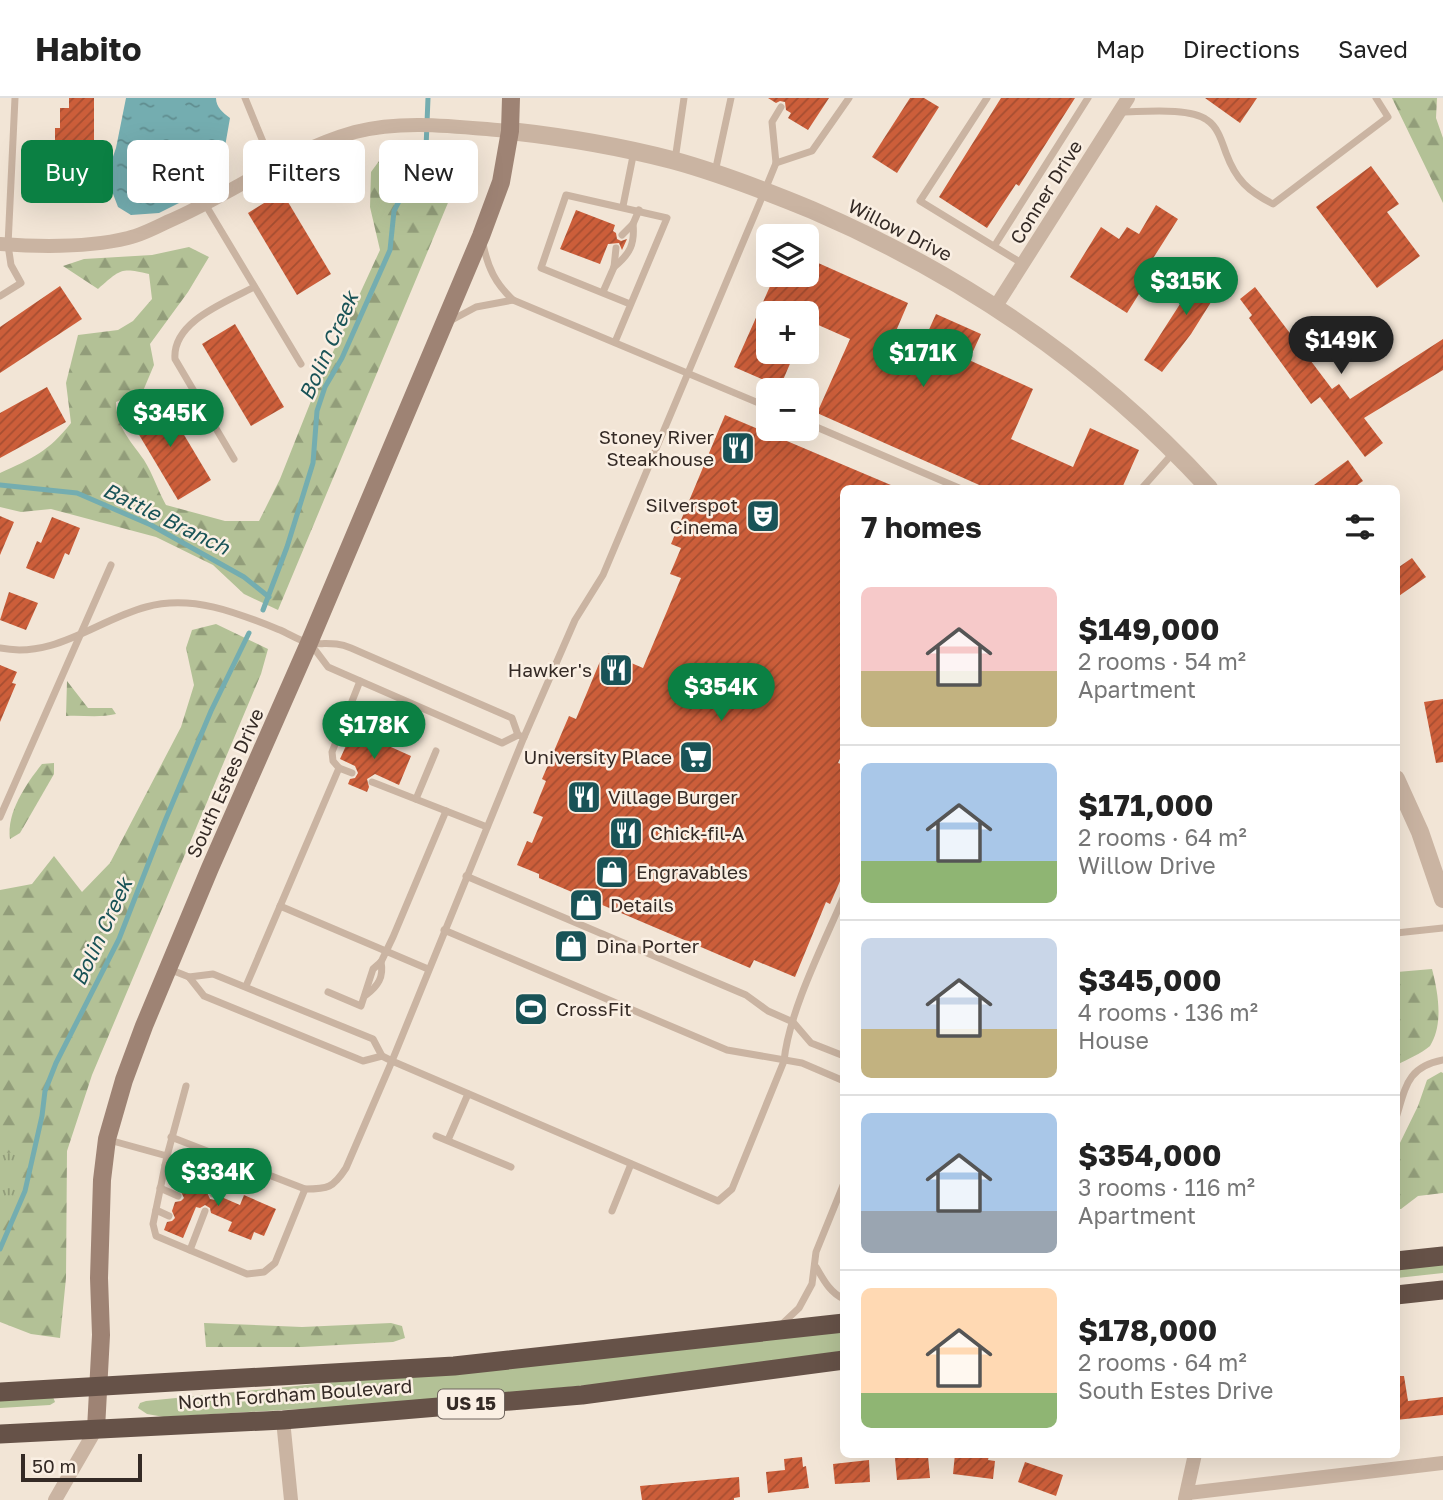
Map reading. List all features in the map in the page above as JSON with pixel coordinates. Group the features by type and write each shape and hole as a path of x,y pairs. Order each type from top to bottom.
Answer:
{"highway":[{"path":"1400,1261 1443,1256"},
{"path":"1400,1295 1443,1290"},
{"name":"North Fordham Boulevard","path":"0,1392 454,1366 840,1324"},
{"name":"North Fordham Boulevard","path":"0,1434 283,1420 582,1395 840,1361"}],"main road":[{"name":"South Estes Drive","path":"96,1429 100,1385 102,1180 107,1139 124,1080 168,968 481,236 501,182 510,131 511,98"}],"street":[{"name":"Conner Drive","path":"996,306 1128,98"},
{"path":"330,140 357,131 408,125 510,131"},
{"name":"Willow Drive","path":"510,131 634,150 675,161 765,190 896,249 996,306 1098,382 1175,452 1206,485"},
{"path":"4,245 45,248 129,238 205,204 243,183"},
{"path":"1400,788 1420,832 1443,899"},
{"path":"283,1420 291,1500"},
{"name":"South Estes Drive","path":"55,1500 96,1429"},
{"path":"1194,1458 1186,1496 1443,1462"}],"lane":[{"path":"0,296 21,283 4,245 15,98"},
{"path":"245,98 262,140"},
{"path":"675,161 684,98"},
{"path":"714,173 731,98"},
{"path":"776,163 812,151 849,98"},
{"path":"987,98 920,201 1023,264"},
{"path":"995,245 1088,98"},
{"path":"1120,112 1183,113 1208,120 1221,140 1237,177 1251,193 1273,204 1388,117 1376,98"},
{"path":"172,1136 305,1189 326,1189 338,1181 346,1168 487,827 521,736 575,620 603,575 765,190 776,163 772,122 781,107"},
{"path":"623,206 634,150"},
{"path":"615,342 667,218 566,195 541,268 630,304"},
{"path":"205,204 301,364"},
{"path":"622,234 633,224 639,210"},
{"path":"614,267 628,256 634,240 633,224"},
{"path":"481,236 488,268 496,282 513,300 756,402"},
{"path":"603,292 614,267 616,248"},
{"path":"234,459 175,359 174,349 178,338 201,316 254,287"},
{"path":"444,324 476,307 513,300"},
{"path":"819,428 952,485"},
{"path":"1145,485 1175,452"},
{"path":"0,817 111,565"},
{"path":"0,648 29,650 78,637 130,612 149,606 212,605 309,643 338,642 512,718 521,736"},
{"path":"309,643 328,667 502,743 521,736"},
{"path":"352,773 339,768 333,761 332,752 360,681"},
{"path":"416,799 436,751"},
{"path":"246,986 339,768"},
{"path":"373,782 487,827"},
{"path":"328,992 362,1006 373,969 381,962 446,811"},
{"path":"466,876 746,995 768,1011 793,1023 811,1043 840,1054"},
{"path":"280,906 428,969"},
{"path":"189,977 213,974 246,986 373,1040 382,1056 392,1061 718,1201 732,1189 783,1061 785,1042 840,906"},
{"path":"1400,933 1443,928"},
{"path":"444,930 727,1049 802,1063 840,1079"},
{"path":"168,968 189,977 204,996 363,1061 382,1056"},
{"path":"1400,1106 1410,1077 1421,1066 1443,1060"},
{"path":"186,1086 160,1188 153,1224 156,1236 247,1274 264,1272 275,1263 305,1189"},
{"path":"449,1140 468,1094"},
{"path":"436,1136 511,1167"},
{"path":"107,1139 167,1156"},
{"path":"207,1183 214,1190 227,1158"},
{"path":"612,1211 631,1164"},
{"path":"165,1165 187,1174"},
{"path":"160,1188 178,1196"},
{"path":"774,1332 805,1300 812,1284 816,1252 840,1192"},
{"path":"156,1210 169,1216"},
{"path":"190,1250 205,1211"},
{"path":"190,1224 199,1228"},
{"path":"816,1266 827,1284 840,1297"}],"green space":[{"path":"1392,98 1437,98 1436,118 1443,138 1443,203"},
{"path":"379,161 379,203 448,203 278,610 244,594 213,565 156,537 51,509 21,512 0,507 0,473 39,453 55,441 71,423 66,383 78,335 118,330 133,321 152,299 149,274 121,272 98,289 63,266 84,259 152,255 189,247 209,257 188,292 150,344 154,365 143,391 116,402 119,419 125,433 147,465 166,505 225,521 259,521 380,250 370,207 371,172"},
{"path":"216,624 268,649 261,674 92,1075 67,1151 66,1278 60,1338 31,1334 0,1322 0,890 32,884 54,856 82,892 110,863 181,727 194,685 186,648 192,630"},
{"path":"67,681 88,708 112,708 116,714 66,716"},
{"path":"54,763 54,774 20,833 10,839 11,819 24,790 42,764"},
{"path":"1432,969 1438,1020 1430,1046 1400,1063 1400,972"},
{"path":"1443,1073 1443,1193 1418,1196 1400,1209 1400,1143 1427,1080"},
{"path":"33,1152 0,1230 0,1153"},
{"path":"1443,1264 1443,1273 1400,1278 1400,1269"},
{"path":"204,1323 302,1327 391,1323 402,1326 405,1338 393,1342 302,1347 206,1347"},
{"path":"840,1331 840,1351 619,1382 418,1402 164,1417 147,1414 138,1408 140,1403"},
{"path":"53,1397 55,1402 50,1405 0,1408 0,1400"}],"water":[{"path":"126,98 216,98 222,112 230,118 226,140 127,140 127,203 179,203 159,213 131,215 118,207 113,194 113,157"}],"building":[{"path":"69,98 94,98 94,140 55,140 55,128 60,128 60,108 69,108"},
{"path":"768,98 829,98 808,130 788,118 791,113 786,110 785,102 776,103"},
{"path":"910,98 924,98 939,107 897,173 872,157"},
{"path":"1001,98 1075,98 1019,186 1016,184 987,228 939,197"},
{"path":"1205,98 1257,98 1240,123"},
{"path":"1371,166 1399,204 1387,212 1420,256 1377,288 1316,207"},
{"path":"264,203 289,203 331,274 297,295 248,213"},
{"path":"1156,205 1178,219 1152,260 1158,264 1127,313 1070,277 1101,227 1119,239 1127,227 1139,234"},
{"path":"576,210 615,225 613,231 617,239 627,239 622,250 619,243 608,244 600,264 560,249"},
{"path":"1209,259 1225,270 1214,288 1218,291 1191,334 1162,372 1144,360"},
{"path":"819,263 908,303 896,331 923,343 936,314 981,334 969,360 1033,389 1011,439 1073,467 1090,428 1139,450 1123,485 979,485 819,414 850,339 819,325 819,301 763,301 770,287 819,287"},
{"path":"60,286 82,319 0,373 0,327"},
{"path":"1255,287 1332,389 1339,384 1350,399 1443,339 1443,370 1364,418 1383,443 1365,457 1320,397 1311,404 1249,318 1252,315 1240,299"},
{"path":"756,318 756,364 790,364 784,378 759,378 734,367"},
{"path":"235,324 284,407 251,426 202,344"},
{"path":"47,387 66,422 0,458 0,413"},
{"path":"162,398 211,480 178,500 129,418"},
{"name":"University Place","path":"725,415 756,428 756,441 787,441 891,485 840,485 840,881 830,904 826,902 795,977 754,960 750,968 539,878 539,874 517,865 527,841 532,843 543,817 533,813 546,781 542,779 569,716 576,719 601,659 605,660 608,653 643,668 681,578 670,574 681,548 671,544"},
{"path":"1348,460 1363,481 1357,485 1314,485"},
{"path":"0,516 14,522 0,555"},
{"path":"52,517 80,528 69,555 65,553 54,579 26,568 37,541 41,543"},
{"path":"1412,558 1426,577 1400,595 1400,566"},
{"path":"9,592 38,603 26,630 0,620"},
{"path":"0,665 17,672 12,683 16,684 0,722"},
{"path":"1443,699 1443,762 1436,763 1424,702"},
{"path":"353,730 411,756 399,785 375,774 367,779 367,792 348,784 358,773 355,766 340,759"},
{"path":"193,1161 212,1169 204,1190 210,1199 215,1200 219,1196 240,1205 244,1195 276,1209 264,1236 254,1232 251,1240 228,1231 232,1222 211,1213 210,1208 205,1205 196,1207 183,1238 164,1230 167,1222 175,1218 172,1211 175,1202 184,1198 180,1190 185,1180 192,1177 190,1168"},
{"path":"1400,1376 1404,1376 1408,1401 1443,1397 1443,1415 1400,1420"},
{"path":"802,1457 809,1488 768,1493 766,1472 785,1470 784,1459"},
{"path":"895,1458 928,1458 930,1478 897,1480"},
{"path":"955,1458 988,1458 995,1461 993,1479 953,1474"},
{"path":"869,1460 870,1482 835,1484 833,1464"},
{"path":"1025,1462 1063,1475 1056,1496 1018,1482"},
{"path":"739,1477 740,1497 734,1500 642,1500 640,1486"}],"waterway":[{"name":"Bolin Creek","path":"263,610 287,547 313,463 317,411 325,387 342,358 390,250 394,211 426,148 428,98"},
{"name":"Battle Branch","path":"0,485 77,493 151,525 244,577 269,597"},
{"name":"Bolin Creek","path":"0,1249 25,1191 45,1091 56,1063 119,939 211,711 249,633"}],"place":[{"name":"Stoney River Steakhouse","path":"738,448"},
{"name":"Silverspot Cinema","path":"763,516"},
{"name":"Hawker's","path":"616,670"},
{"name":"University Place","path":"696,757"},
{"name":"Village Burger","path":"584,797"},
{"name":"Chick-fil-A","path":"626,833"},
{"name":"Engravables","path":"612,872"},
{"name":"Details","path":"586,905"},
{"name":"Dina Porter","path":"571,946"},
{"name":"CrossFit","path":"531,1009"}]}
